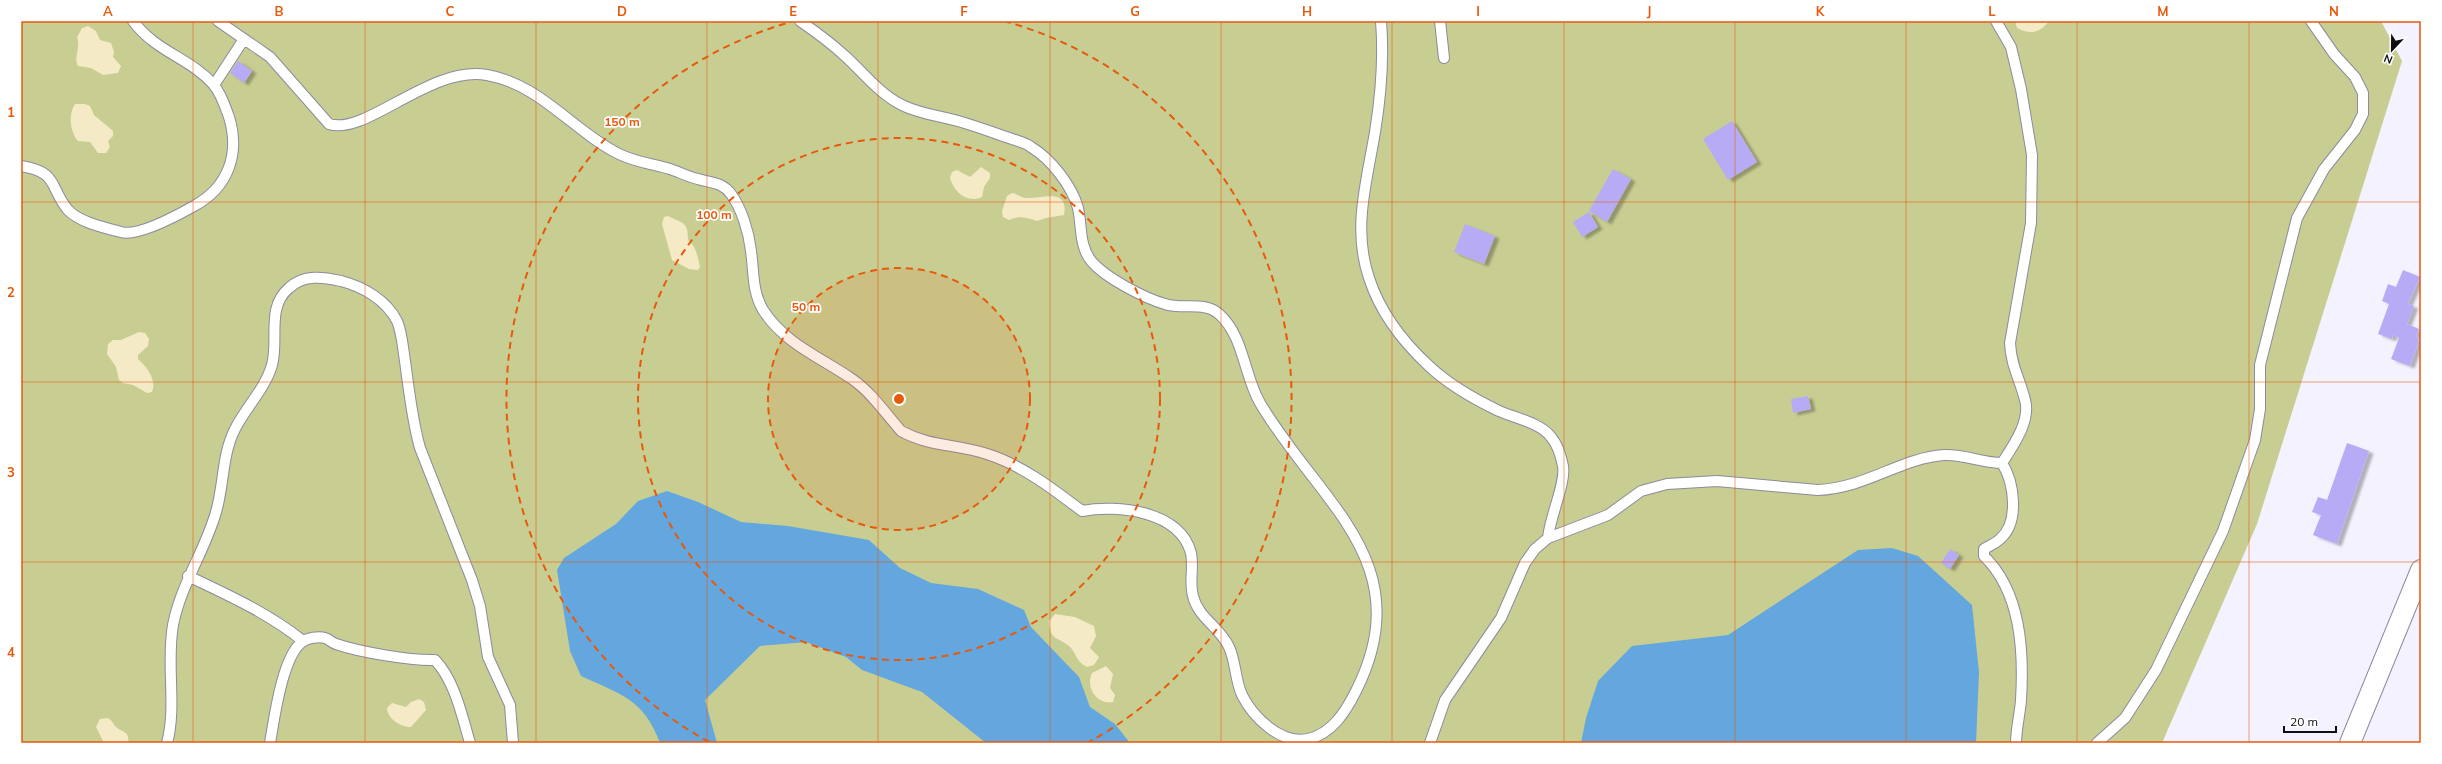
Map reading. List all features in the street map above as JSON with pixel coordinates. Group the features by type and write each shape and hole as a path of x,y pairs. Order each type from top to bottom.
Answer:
{"street":[{"path":"2350,743 2421,570"}],"lane":[{"path":"21,166 38,168 53,181 68,210 77,217 123,233 141,230 161,222 199,203 216,188 228,172 234,154 234,133 225,104 214,85 201,73 157,46 133,21"},
{"path":"218,21 270,57 295,84 319,115 328,124 336,126 361,121 436,82 456,75 481,74 505,78 526,88 619,154 700,180 715,181 731,193 740,212 751,251 753,285 762,308 780,332 802,350 852,379 902,431 911,436 930,444 986,454 1011,463 1041,481 1082,511 1102,507 1123,508 1145,513 1165,522 1182,537 1191,552 1192,595 1200,614 1215,627 1229,646 1242,694 1255,713 1266,725 1282,736 1303,741 1319,736 1334,724 1347,708 1359,683 1373,643 1378,616 1376,590 1367,562 1345,518 1286,444 1258,399 1235,338 1223,318 1214,310 1168,306 1143,295 1110,276 1090,260 1081,236 1078,206 1064,181 1048,161 1031,146 957,121 902,105 878,90 845,56 800,21"},
{"path":"1381,21 1383,48 1381,92 1360,217 1362,247 1368,277 1382,311 1429,367 1457,386 1498,410 1536,427 1551,436 1559,451 1563,467 1563,479 1549,521 1548,538"},
{"path":"1440,21 1444,58"},
{"path":"1996,21 2010,46 2021,89 2032,155 2031,223 2010,343 2011,360 2026,401 2024,419 2017,440 2002,463"},
{"path":"2097,743 2124,718 2156,670 2224,531 2255,440 2260,409 2260,365 2297,218 2324,170 2355,130 2363,114 2363,93 2355,77 2334,54 2312,21"},
{"path":"214,85 244,39"},
{"path":"167,743 171,729 170,674 173,626 188,576 217,511 228,446 235,429 263,385 272,365 277,304 288,288 304,279 324,277 350,284 372,294 388,307 398,322 403,348 413,425 420,448 478,600 488,657 510,705 513,743"},
{"path":"1430,743 1445,700 1501,618 1525,563 1535,549 1548,538 1608,515 1641,491 1668,484 1716,481 1779,488 1838,490 1858,484 1920,460 1945,455 2002,463 2009,474 2014,490 2013,510 2006,531 2000,539 1984,549 1984,556 2002,576 2017,620 2021,670 2016,743"},
{"path":"188,576 283,625 303,641"},
{"path":"270,743 277,700 283,680 295,652 303,641 325,638 348,647 421,660 435,660 444,669 451,685 470,743"}],"green space":[{"path":"21,21 2381,21 2402,61 2257,524 2162,743 21,743"}],"sand":[{"path":"2015,21 2049,21 2042,28 2034,32 2026,32 2017,28"},
{"path":"88,26 96,31 100,40 111,43 114,52 113,57 121,66 118,73 103,75 91,68 78,66 76,59 78,46 77,37 82,28"},
{"path":"75,104 85,104 90,106 94,115 113,131 113,136 108,141 110,147 106,153 98,153 90,142 78,141 75,137 71,123 71,113"},
{"path":"981,167 990,173 990,178 984,187 982,197 976,199 966,198 958,192 952,183 950,178 952,172 957,170 970,177"},
{"path":"1012,193 1025,198 1053,196 1058,198 1062,201 1064,206 1064,215 1037,221 1020,217 1009,220 1003,217 1002,211 1007,196"},
{"path":"668,216 681,222 686,227 688,240 695,249 697,255 700,267 698,270 689,269 672,260 662,224 664,217"},
{"path":"139,332 145,333 149,339 148,346 138,355 138,359 148,370 152,378 152,392 147,393 133,385 123,383 119,380 116,367 107,354 108,344 113,340 121,340"},
{"path":"1055,614 1075,617 1094,626 1096,636 1090,648 1099,657 1094,665 1087,667 1083,665 1069,646 1053,635 1049,621"},
{"path":"1106,666 1113,674 1110,688 1115,695 1113,702 1102,701 1097,698 1091,689 1090,684 1092,673"},
{"path":"419,699 424,702 426,710 411,727 403,726 395,722 389,716 387,708 392,703 406,707 411,702"},
{"path":"107,718 116,727 127,734 128,743 104,743 96,727 100,719"}],"water":[{"path":"667,491 698,502 741,522 788,526 869,540 900,568 931,583 978,589 1024,610 1031,627 1079,677 1090,707 1115,724 1130,743 986,743 922,692 862,670 846,657 806,642 760,646 705,700 717,743 660,743 654,728 638,707 608,688 581,676 570,651 557,570 564,558 616,524 638,501"},
{"path":"1892,548 1918,556 1972,605 1979,672 1976,743 1581,743 1586,718 1598,681 1632,646 1728,635 1858,550"}],"building":[{"path":"238,61 252,71 244,83 230,73"},
{"path":"1732,121 1757,162 1728,180 1703,139"},
{"path":"1613,169 1631,179 1607,222 1589,211"},
{"path":"1589,212 1598,227 1582,237 1573,222"},
{"path":"1465,224 1495,236 1484,264 1454,252"},
{"path":"2403,270 2420,277 2408,304 2414,306 2407,324 2419,329 2416,337 2419,338 2417,347 2410,366 2391,359 2399,338 2393,335 2392,339 2378,334 2389,304 2382,301 2388,284 2396,287"},
{"path":"1808,396 1811,409 1793,413 1791,399"},
{"path":"2347,443 2369,451 2337,544 2313,535 2321,515 2312,512 2318,497 2327,500"},
{"path":"1950,549 1959,555 1950,569 1941,563"}]}
